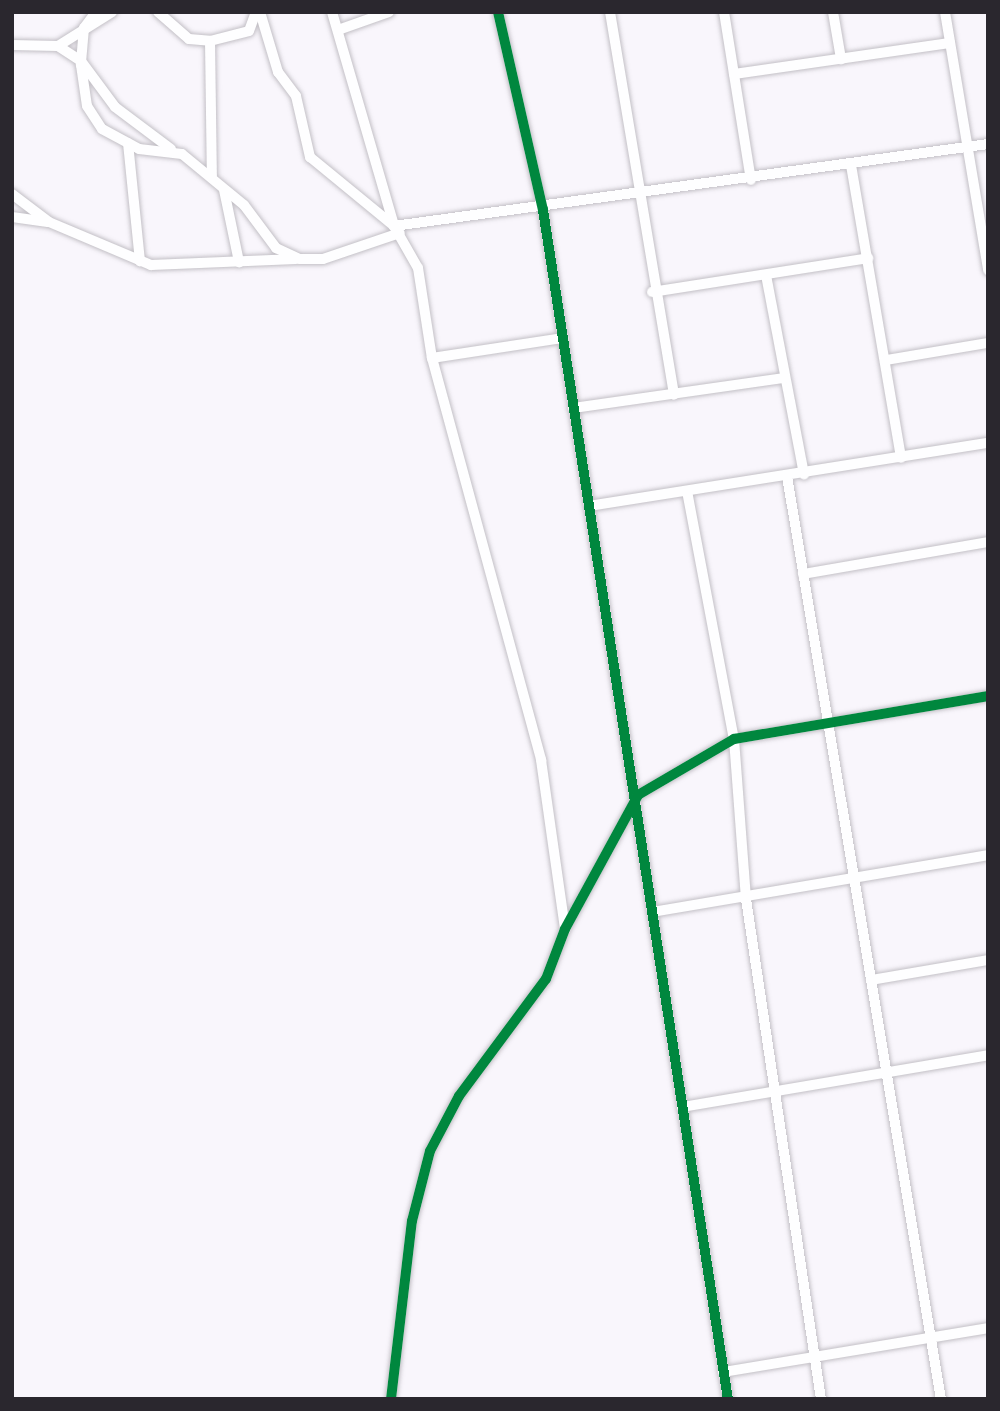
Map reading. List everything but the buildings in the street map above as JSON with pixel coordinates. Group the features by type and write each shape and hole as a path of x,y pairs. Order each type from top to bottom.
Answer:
{"street":[{"path":"96,12 84,28 81,61 87,106 102,129 128,143 175,152"},
{"path":"58,46 112,12"},
{"path":"158,12 189,39 210,40 249,31 258,12"},
{"path":"258,12 278,72 296,96 310,157 397,230"},
{"path":"332,12 397,230 418,268 432,358 541,760 565,929"},
{"path":"338,30 389,12"},
{"path":"498,12 542,210 638,795 652,912 728,1399"},
{"path":"610,12 652,292 674,395"},
{"path":"724,12 751,180"},
{"path":"833,12 841,59"},
{"path":"945,12 988,270"},
{"path":"210,40 212,177"},
{"path":"734,74 950,43"},
{"path":"12,45 58,46 81,61 115,107 212,177 276,248 300,259"},
{"path":"128,143 140,261"},
{"path":"12,194 49,222 140,261 323,259 397,230 988,144"},
{"path":"851,165 901,458"},
{"path":"223,187 239,262"},
{"path":"12,217 49,222"},
{"path":"652,292 867,258"},
{"path":"766,275 804,474"},
{"path":"432,358 563,338"},
{"path":"886,360 988,343"},
{"path":"573,408 785,378"},
{"path":"589,506 787,477 988,443"},
{"path":"787,477 941,1399"},
{"path":"687,491 734,739 746,899 821,1399"},
{"path":"803,574 988,542"},
{"path":"391,1399 412,1221 430,1151 459,1096 546,979 565,929 638,795 734,739 988,696"},
{"path":"652,912 746,899 988,855"},
{"path":"871,980 988,960"},
{"path":"682,1107 988,1055"},
{"path":"723,1372 813,1352 988,1328"}],"cycle path":[{"path":"498,12 543,210 728,1399"},
{"path":"391,1399 412,1221 430,1151 459,1096 546,979 565,929 638,795 734,739 988,696"}]}
